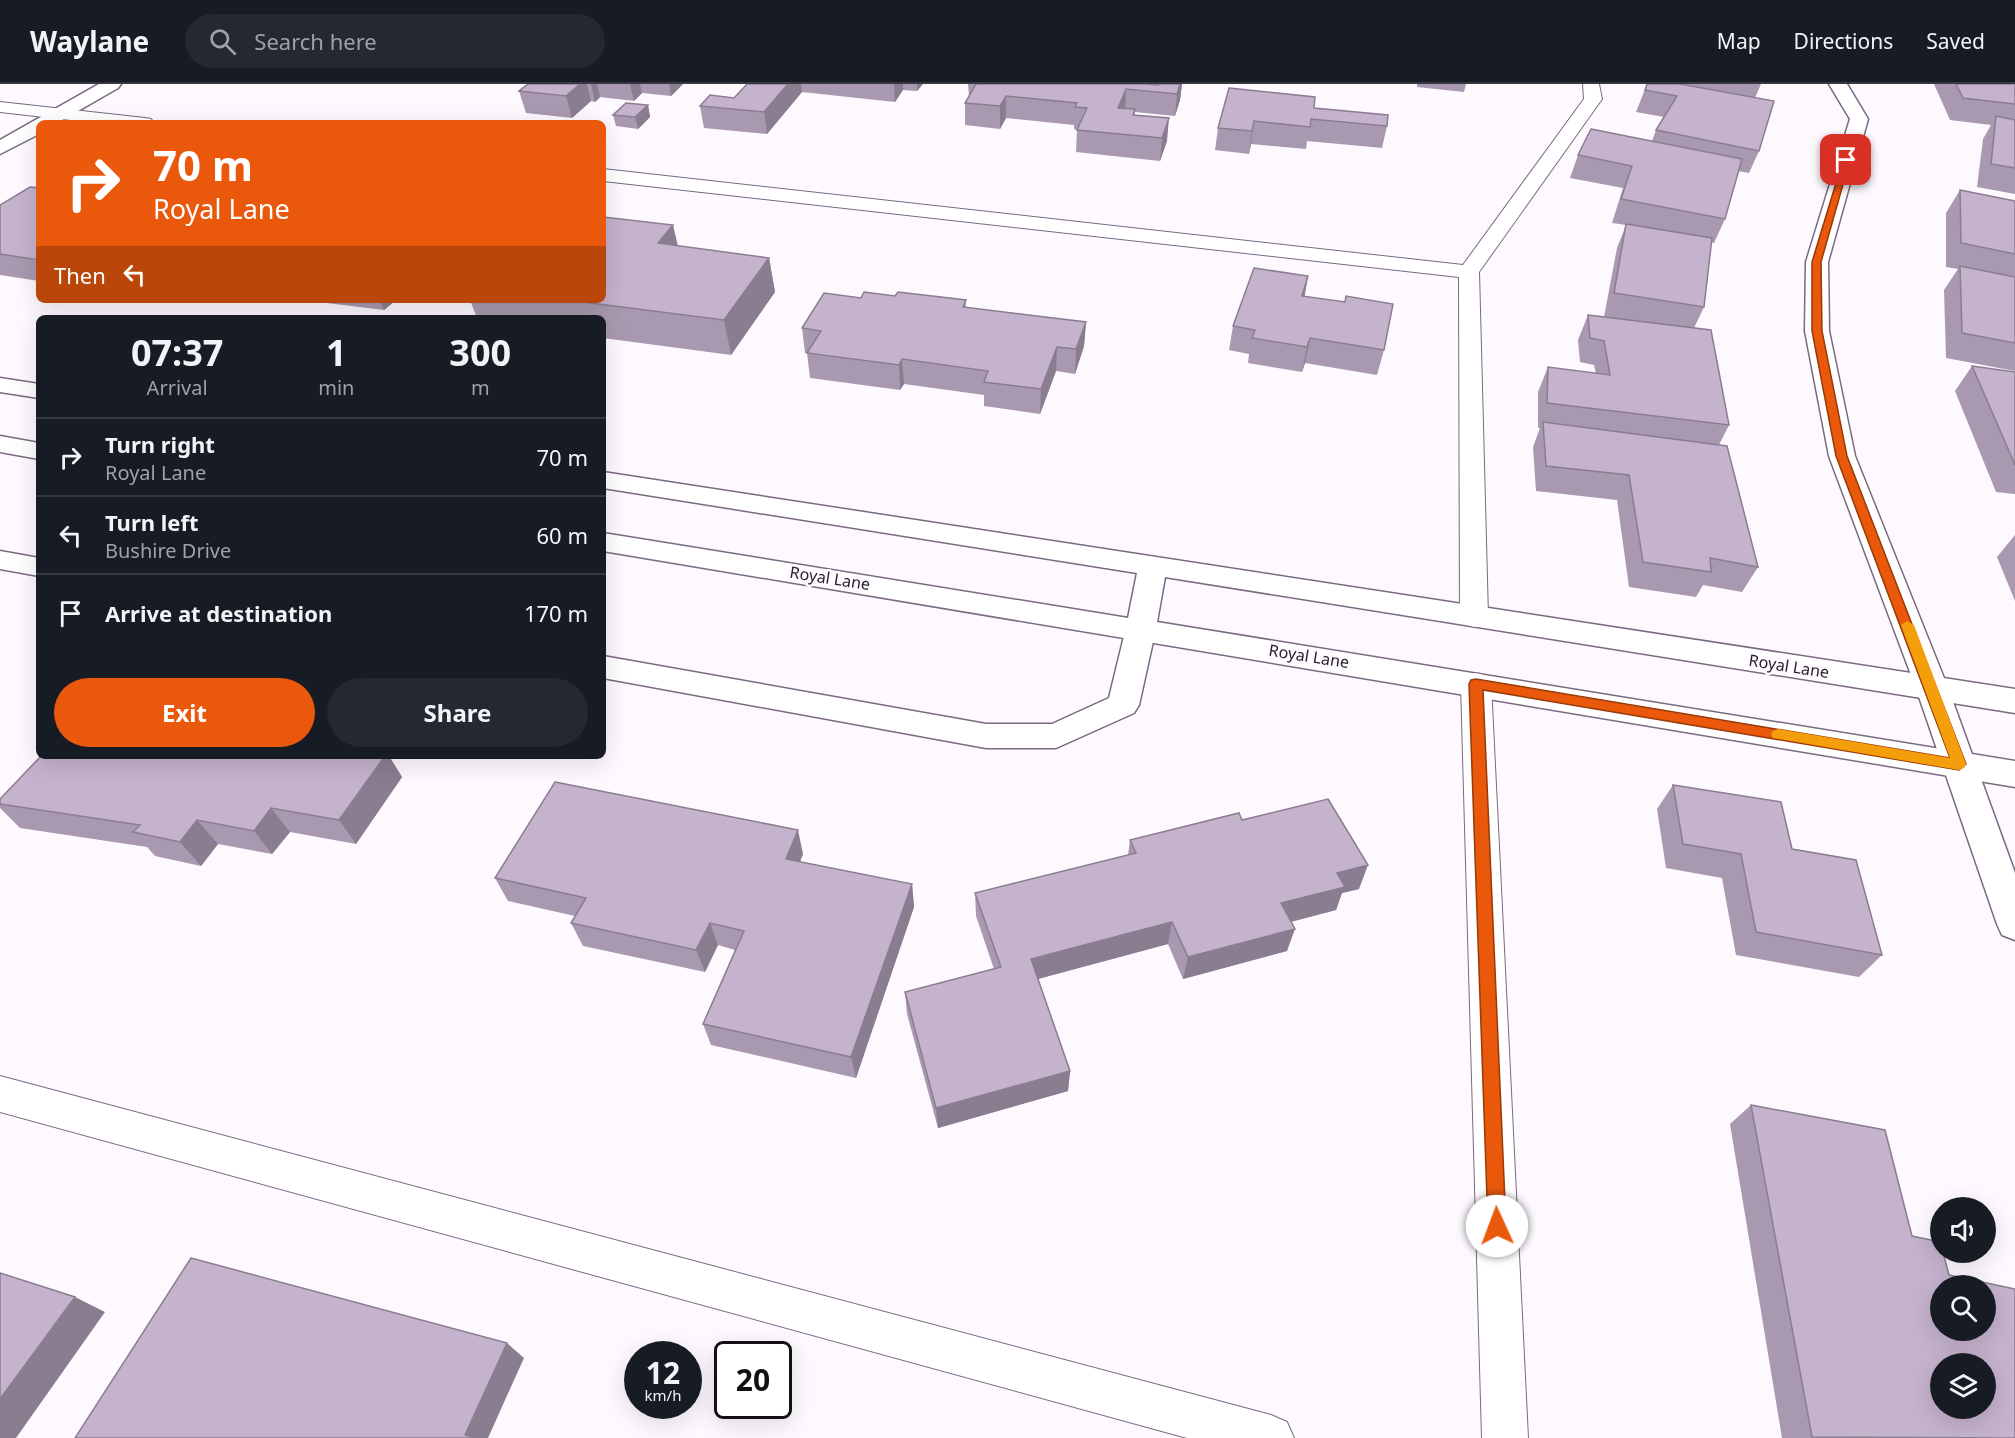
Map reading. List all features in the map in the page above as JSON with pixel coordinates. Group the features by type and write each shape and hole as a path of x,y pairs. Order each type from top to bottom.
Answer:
{"main road":[{"path":"50,120 112,84"},
{"path":"1838,84 1858,119 1817,262 1817,331 1842,456 1932,688 2015,924"},
{"path":"0,148 36,128"},
{"path":"0,385 36,391"},
{"path":"0,444 36,450"},
{"name":"Royal Lane","path":"606,480 2015,700"},
{"name":"Royal Lane","path":"606,542 1141,628 2015,774"},
{"path":"0,560 36,566"},
{"path":"606,669 986,736 1056,736 1123,705 1152,567"}],"lane":[{"path":"1474,617 1469,272 1593,99 1591,84"},
{"path":"0,107 117,120"},
{"path":"606,175 1469,272"},
{"path":"1476,684 1505,1438"},
{"path":"0,1094 1271,1438"}],"building":[{"path":"528,84 580,84 566,96 519,91"},
{"path":"747,84 788,84 764,112 700,106 710,95 734,98"},
{"path":"976,84 1180,84 1177,94 1126,89 1118,108 1135,109 1133,115 1169,118 1162,138 1077,130 1087,108 1075,107 1077,103 1006,96 1000,106 965,103"},
{"path":"1647,84 1680,84 1774,101 1759,151 1656,130 1677,96 1645,90"},
{"path":"1956,84 2015,84 2015,104 1963,98"},
{"path":"1229,88 1315,97 1314,108 1388,115 1387,126 1311,119 1310,127 1254,121 1252,131 1218,128"},
{"path":"626,103 648,105 635,117 613,115"},
{"path":"1996,116 2015,120 2015,168 1991,164"},
{"path":"1591,129 1742,159 1725,219 1621,199 1632,166 1578,155"},
{"path":"30,187 36,188 36,260 0,254 0,205"},
{"path":"1960,190 2015,201 2015,254 1961,243"},
{"path":"606,217 673,225 658,243 769,258 724,320 591,303 606,303"},
{"path":"1626,224 1712,238 1704,307 1614,293"},
{"path":"1960,266 2015,277 2015,343 1962,333"},
{"path":"1254,268 1308,276 1302,296 1345,302 1346,296 1393,304 1384,350 1310,338 1307,347 1252,338 1255,330 1233,326"},
{"path":"864,292 895,296 898,292 966,300 963,307 1086,322 1076,349 1057,347 1041,389 984,382 988,371 902,359 899,365 807,353 821,331 802,328 824,293 861,298"},
{"path":"1588,315 1711,330 1729,425 1547,403 1548,367 1610,375 1604,341 1590,338"},
{"path":"1972,366 2015,372 2015,465"},
{"path":"1543,422 1727,446 1758,567 1710,558 1711,572 1643,562 1629,475 1546,466"},
{"path":"38,759 383,759 339,820 271,808 254,831 197,820 180,842 133,832 140,825 0,804 0,799"},
{"path":"555,782 798,830 786,859 912,884 851,1057 703,1024 744,931 710,923 696,950 571,923 586,898 495,878"},
{"path":"1673,785 1781,802 1792,849 1856,860 1882,955 1756,932 1741,854 1683,844"},
{"path":"1328,799 1368,865 1337,873 1345,887 1281,903 1295,929 1188,957 1172,922 1031,959 1070,1071 936,1108 905,992 1001,967 975,893 1136,853 1130,840 1239,813 1242,820"},
{"path":"1751,1105 1885,1130 1912,1236 1930,1240 1930,1263 1946,1263 1949,1275 1930,1275 1930,1341 1996,1341 1996,1285 2015,1289 2015,1438 1812,1437"},
{"path":"191,1258 507,1343 465,1435 476,1438 75,1438"},
{"path":"0,1273 75,1297 0,1399"}],"slow traffic":[{"path":"1778,734 1959,764 1907,625"}],"route":[{"path":"1497,1226 1476,684 1959,764 1842,456 1817,331 1817,262 1846,160"}]}
